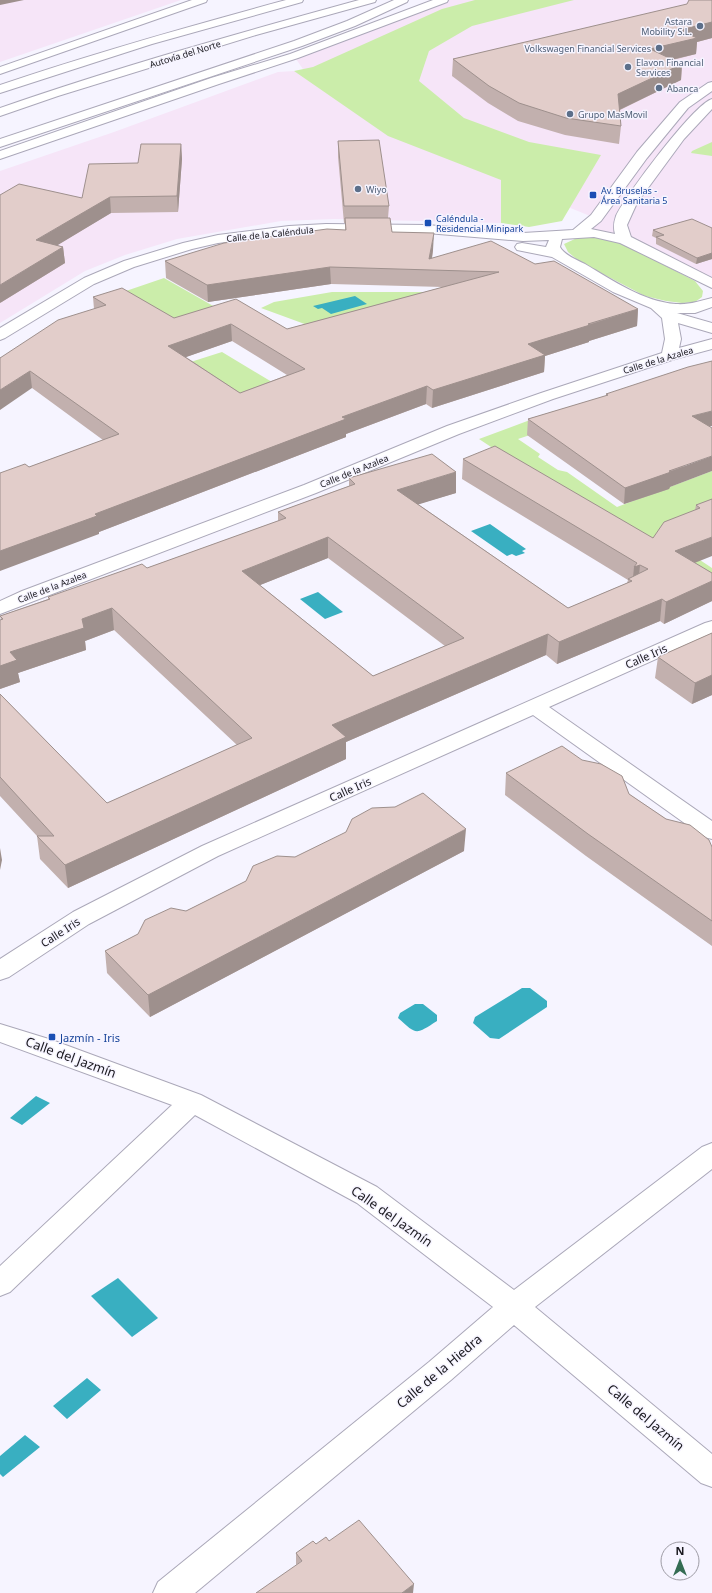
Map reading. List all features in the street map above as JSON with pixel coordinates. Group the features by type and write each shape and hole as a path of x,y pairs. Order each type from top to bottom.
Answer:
{"main road":[{"path":"0,70 202,0"},
{"name":"Autovía del Norte","path":"0,89 49,72 188,30 298,0"},
{"name":"Autovía del Norte","path":"0,112 54,93 252,33 371,0"},
{"path":"0,144 117,102 306,42 403,0"},
{"path":"0,155 215,80 294,56 443,0"},
{"path":"0,122 147,65"},
{"path":"579,232 596,218 642,155 684,105 712,86"},
{"path":"624,240 620,230 620,222 632,200 667,154 678,136 712,103"},
{"name":"Calle de la Caléndula","path":"3,341 89,281 129,264 188,246 244,235 326,228 427,229 523,237 562,236 579,232"},
{"path":"579,232 594,233 624,240 712,284"},
{"name":"Calle de la Caléndula","path":"3,341 103,284 138,269 195,251 227,245 256,241 327,236 397,236 497,243 556,253"},
{"path":"562,236 555,242 553,247 556,253 638,299 657,306 672,308 702,307 712,302"},
{"path":"657,306 669,316 712,328"},
{"path":"669,316 673,339 669,356"},
{"name":"Calle de la Azalea","path":"0,608 29,595 310,489 453,430 547,396 669,356 712,344"},
{"name":"Calle Iris","path":"0,971 81,918 210,851 712,627"},
{"path":"534,706 712,832"},
{"name":"Calle del Jazmín","path":"0,1033 43,1047 192,1102 367,1195 514,1307 712,1473"},
{"path":"0,1284 192,1102"},
{"name":"Calle de la Hiedra","path":"170,1593 440,1371 514,1307 712,1154"}],"shaded area":[{"path":"0,0 181,0 0,62"},
{"path":"443,0 712,0 712,284 625,240 579,232 595,218 502,180 501,223 335,219 281,221 177,239 125,255 85,271 0,323 0,171 114,132 278,72 294,71 309,78 294,56"}],"green space":[{"path":"475,0 574,0 472,26 429,51 419,81 464,118 529,142 601,155 562,221 529,227 501,223 501,180 388,136 294,71 313,67 442,9"},
{"path":"712,142 712,156 691,153 692,151"},
{"path":"591,236 623,244 695,281 703,291 702,297 695,302 682,303 645,296 580,262 568,252 564,244 577,238"},
{"path":"164,278 222,311 180,325 123,292"},
{"path":"332,292 426,292 321,330 261,308 274,302"},
{"path":"222,352 282,388 238,404 178,366"},
{"path":"554,411 575,420 518,439 540,454 538,457 558,470 567,472 617,507 712,471 712,508 659,533 712,568 712,594 479,439"}],"water":[{"path":"355,296 367,304 331,314 322,308 318,309 313,306"},
{"path":"490,524 526,549 522,551 525,553 516,556 512,554 507,556 471,531"},
{"path":"318,592 343,612 325,619 300,599"},
{"path":"522,988 530,988 547,1001 547,1007 499,1039 490,1038 473,1023 475,1017"},
{"path":"415,1004 423,1004 437,1015 437,1021 420,1031 409,1028 398,1018 400,1013"},
{"path":"36,1096 50,1103 22,1125 10,1118"},
{"path":"118,1278 158,1318 132,1337 91,1296"},
{"path":"87,1378 101,1390 67,1419 53,1406"},
{"path":"25,1435 40,1447 3,1477 0,1474 0,1456"}],"building":[{"path":"689,0 712,0 712,22 680,30 697,38 650,49 682,64 618,94 621,126 566,118 519,103 489,86 453,59 687,4"},
{"path":"379,140 389,206 344,206 338,141"},
{"path":"141,144 181,144 177,196 110,197 36,240 63,247 0,285 0,195 19,184 82,198 89,164 138,163"},
{"path":"345,218 390,218 392,232 434,233 429,259 491,241 535,264 554,261 638,309 528,344 545,355 433,390 427,386 342,417 346,419 95,514 97,516 0,551 0,473 25,464 29,467 119,434 30,371 0,390 0,358 58,320 106,305 93,297 122,288 174,318 236,299 287,329 499,272 330,267 207,285 165,261 224,243 327,229 346,230","holes":["231,324 305,369 240,393 168,346"]},
{"path":"692,219 712,228 712,253 697,258 656,237 664,235 653,230"},
{"path":"712,361 712,411 692,416 712,428 712,456 625,488 528,419 608,395 606,394 688,367"},
{"path":"495,446 653,538 664,522 700,508 696,505 712,499 712,537 675,551 712,573 712,581 666,602 662,599 559,642 548,634 332,725 346,737 65,865 37,836 54,836 0,777 0,694 107,803 252,738 112,608 82,619 84,628 10,652 17,660 0,666 0,620 3,619 0,616 50,599 48,597 142,564 147,568 286,518 278,512 355,484 349,478 432,454 456,472 397,490 568,608 632,581 628,579 648,569 640,565 634,567 637,563 463,459","holes":["328,537 464,638 373,676 242,571"]},
{"path":"712,633 712,675 695,683 658,657"},
{"path":"562,746 582,760 601,764 622,776 629,794 666,819 690,825 709,840 712,847 712,921 588,834 506,773"},
{"path":"423,793 466,829 148,995 105,951 138,934 145,920 171,908 186,911 246,881 253,866 277,856 295,857 346,832 352,819 372,808 395,807"},
{"path":"359,1520 414,1584 402,1593 256,1593 302,1561 296,1553 313,1541 316,1544 326,1537 329,1541"}],"place":[{"name":"Astara Mobility S.L.","path":"700,26"},
{"name":"Volkswagen Financial Services","path":"659,48"},
{"name":"Elavon Financial Services","path":"628,67"},
{"name":"Abanca","path":"659,88"},
{"name":"Grupo MasMovil","path":"570,114"},
{"name":"Wiyo","path":"358,189"},
{"name":"Av. Bruselas - Área Sanitaria 5","path":"593,195"},
{"name":"Caléndula - Residencial Minipark","path":"428,223"},
{"name":"Jazmín - Iris","path":"52,1037"}]}
